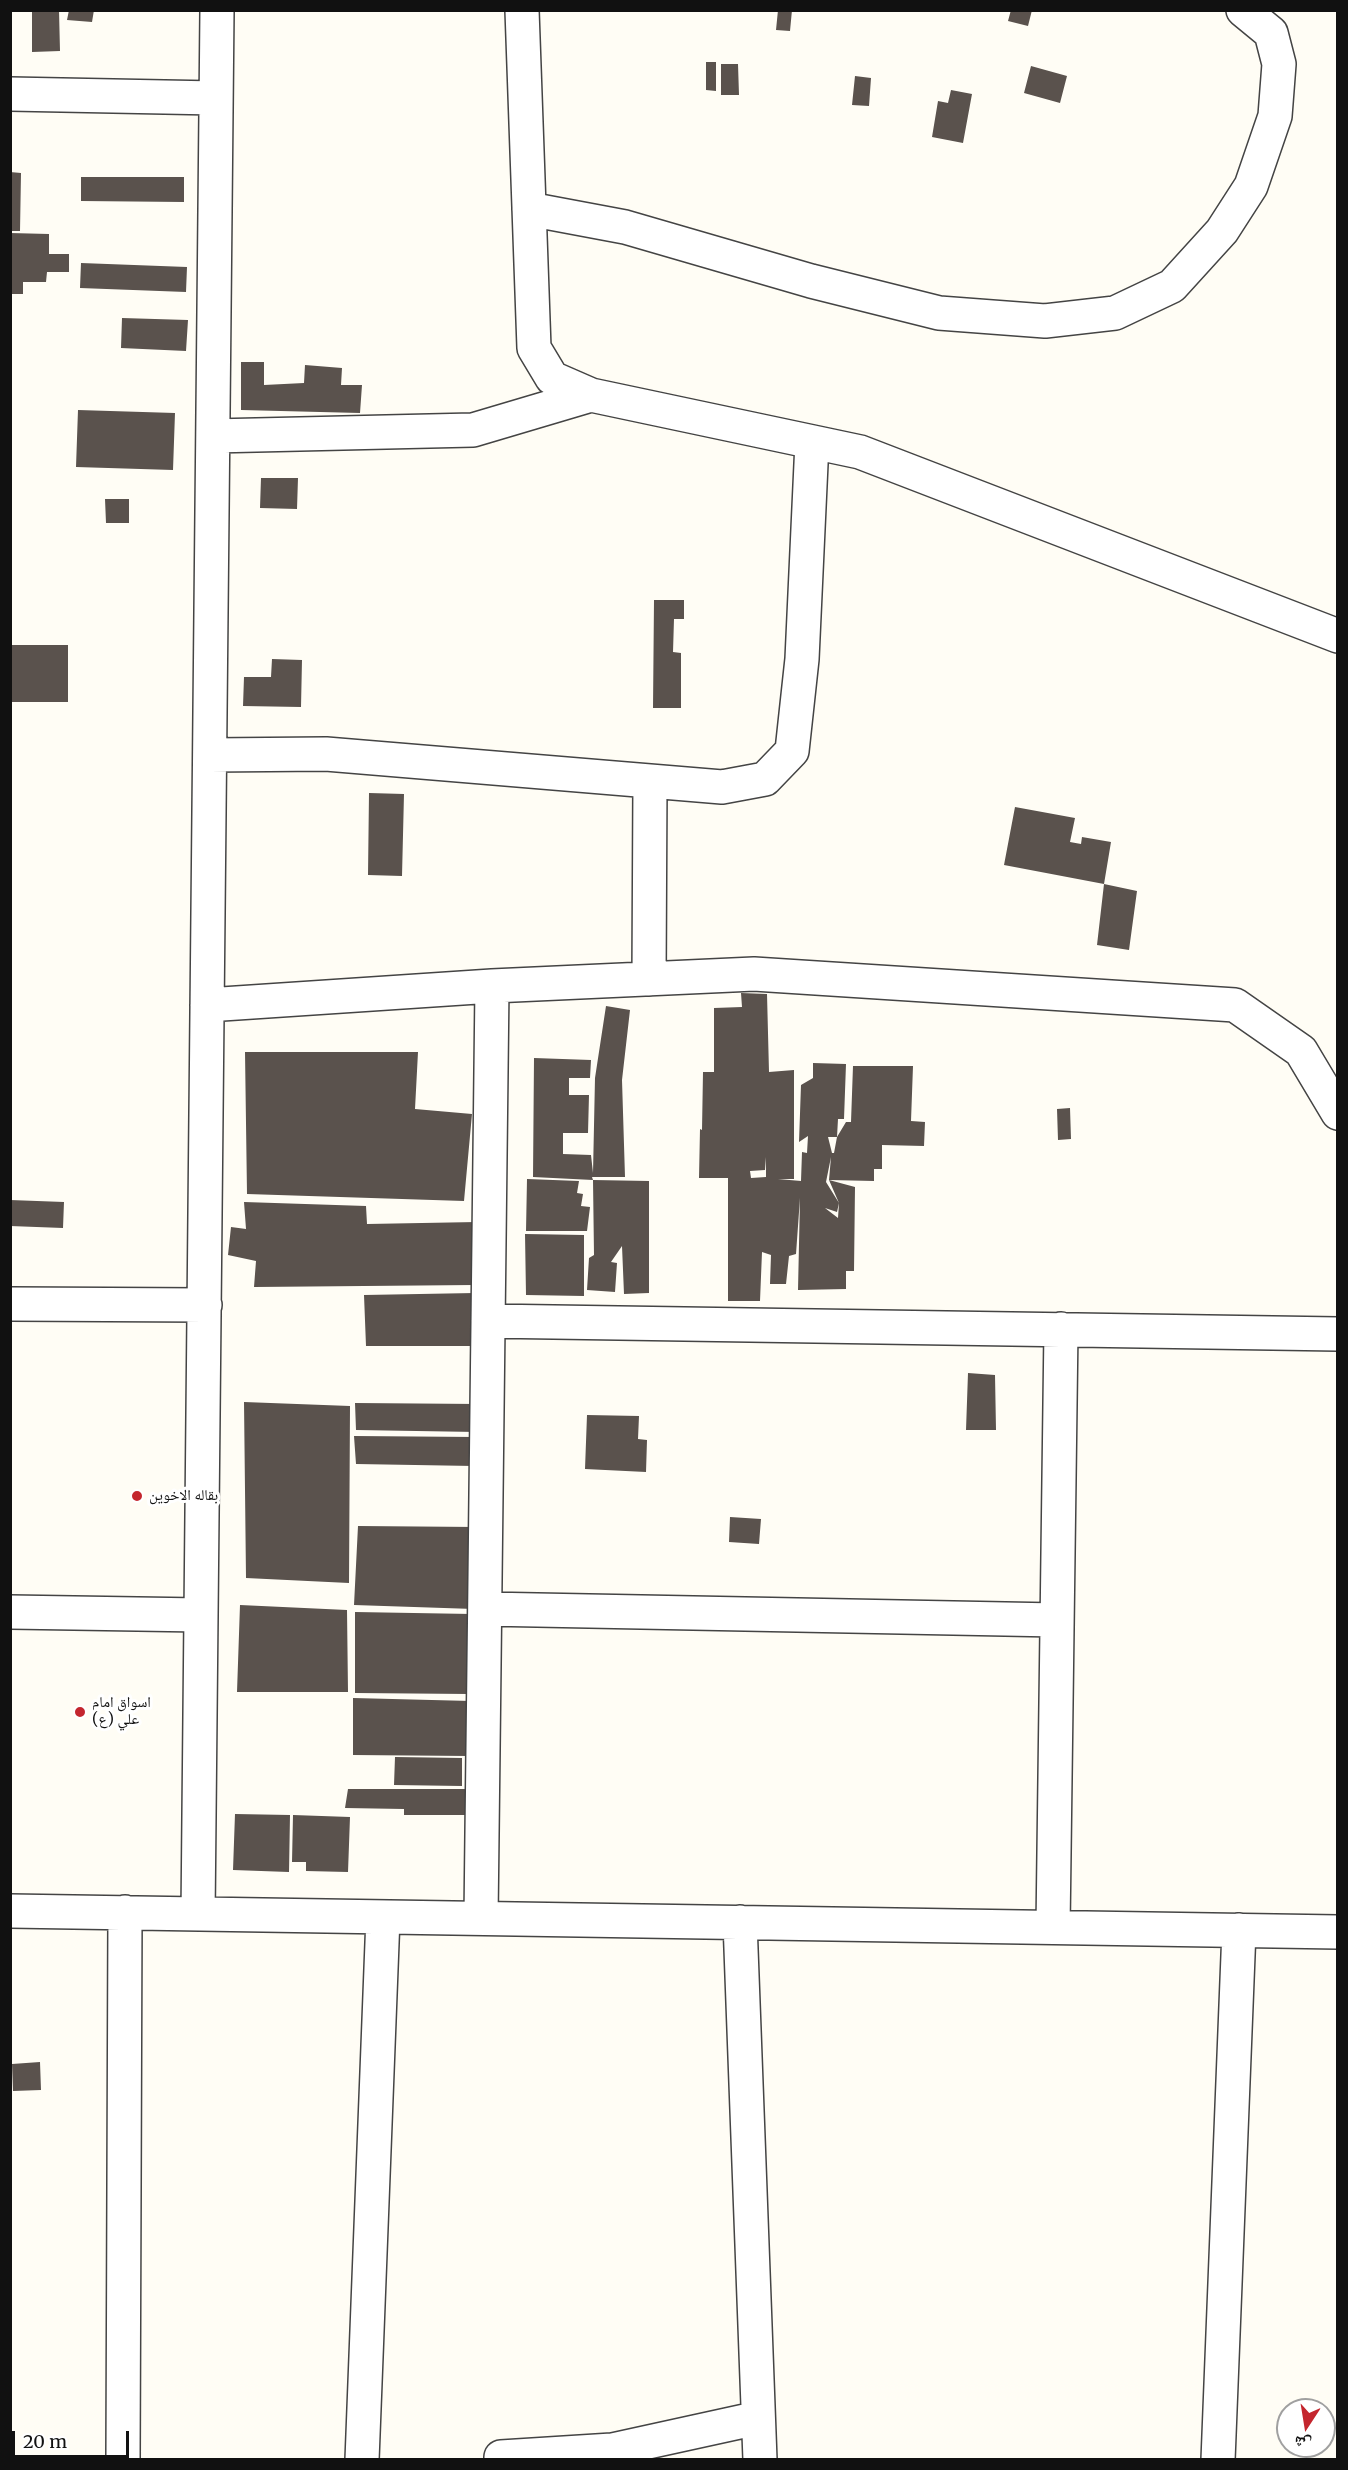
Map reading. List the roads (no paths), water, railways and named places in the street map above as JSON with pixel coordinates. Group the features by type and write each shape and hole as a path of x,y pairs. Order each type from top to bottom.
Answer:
{"street":[{"path":"198,1914 217,10"},
{"path":"522,10 534,348 552,378 591,395 860,452 1338,636"},
{"path":"529,209 625,227 810,281 939,313 1045,321 1115,313 1172,286 1222,231 1251,186 1275,116 1279,64 1271,33 1243,10"},
{"path":"10,94 216,98"},
{"path":"213,436 473,430 591,395"},
{"path":"210,755 326,754 722,788 765,779 792,751 802,659 812,442"},
{"path":"649,979 650,781"},
{"path":"207,1005 492,986 754,974 1235,1005 1301,1051 1338,1113"},
{"path":"481,1918 492,986"},
{"path":"10,1304 204,1305"},
{"path":"488,1320 1338,1334"},
{"path":"1053,1927 1061,1329"},
{"path":"485,1609 1057,1620"},
{"path":"10,1612 201,1615"},
{"path":"10,1911 1338,1932"},
{"path":"123,2460 125,1912"},
{"path":"362,2460 383,1917"},
{"path":"740,1922 760,2460"},
{"path":"1218,2460 1239,1930"},
{"path":"501,2457 612,2450 758,2418"}],"place":[{"name":"بقاله الاخوين","path":"137,1496"},
{"name":"اسواق امام علي (ع)","path":"80,1712"}]}
